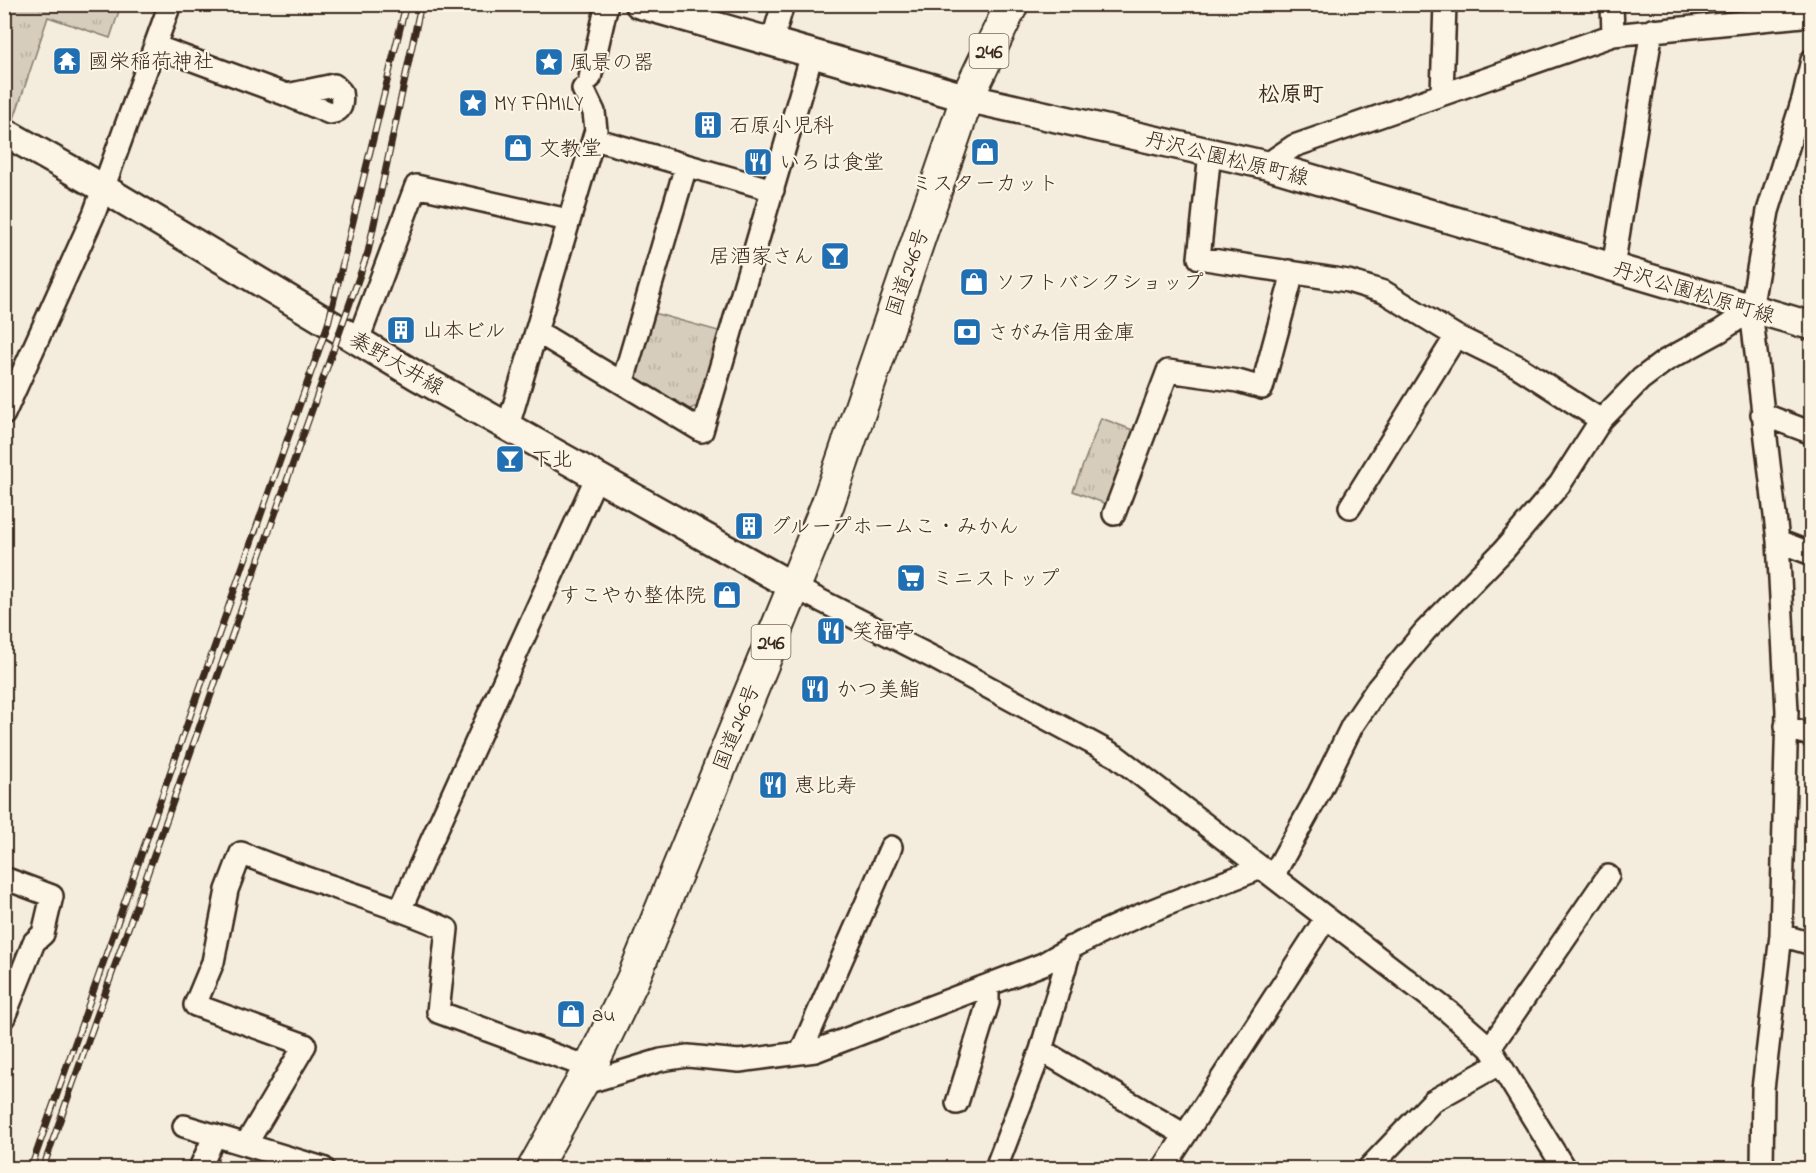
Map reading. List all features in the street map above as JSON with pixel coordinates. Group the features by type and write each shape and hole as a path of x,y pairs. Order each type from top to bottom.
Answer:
{"highway":[{"name":"国道246号","path":"534,1168 586,1076 633,979 794,588 827,506 967,98 1012,4"}],"main road":[{"name":"丹沢公園松原町線","path":"639,4 967,98 1266,165 1751,310 1812,326"},
{"name":"秦野大井線","path":"4,132 103,188 417,376 794,588"}],"street":[{"path":"4,414 103,188 170,4"},
{"path":"508,426 594,139 596,130 594,112 586,84 607,4"},
{"path":"772,42 783,4"},
{"path":"1442,93 1446,4"},
{"path":"1612,4 1613,35"},
{"path":"1266,165 1294,146 1613,35 1812,15"},
{"path":"1613,267 1652,30"},
{"path":"155,46 287,95"},
{"path":"536,331 623,381 702,431 812,54"},
{"path":"1762,1168 1763,1089 1781,935 1786,726 1778,541 1751,310 1768,211 1807,100 1812,60"},
{"path":"594,139 773,190"},
{"path":"1210,152 1199,258 1348,280 1384,292 1456,336 1517,366 1601,420"},
{"path":"623,381 686,166"},
{"path":"358,340 416,186 568,220"},
{"path":"1114,514 1168,371 1238,381 1262,388 1290,284 1289,271"},
{"path":"246,1144 305,1045 195,1005 213,962 227,890 241,853 287,873 400,908 447,928 438,1012 586,1076 688,1056 739,1061 815,1051 1043,964 1071,947 1131,919 1267,872 1320,793 1352,726 1377,689 1425,631 1504,550 1560,484 1601,420 1641,379 1665,361 1720,331 1751,310"},
{"path":"1350,507 1456,336"},
{"path":"1762,414 1812,433"},
{"path":"400,908 597,476"},
{"path":"1778,541 1812,554"},
{"path":"794,588 936,659 1116,756 1449,1012 1494,1056 1564,1168"},
{"path":"1786,726 1812,736"},
{"path":"801,1052 891,847"},
{"path":"1369,1168 1433,1101 1494,1056 1608,876"},
{"path":"4,878 52,896 43,934 34,942 4,1017"},
{"path":"1165,1166 1183,1134 1326,918"},
{"path":"1781,935 1812,944"},
{"path":"996,1168 1041,1050 1071,947"},
{"path":"957,1103 959,1070 988,1003 988,985"},
{"path":"1041,1050 1183,1134"},
{"path":"184,1126 323,1168"},
{"path":"200,1168 215,1135"}],"green space":[{"path":"11,5 121,5 110,38 48,17 14,119 4,114 5,26"},
{"path":"650,312 722,332 700,405 687,410 634,376"},
{"path":"1101,418 1138,432 1114,501 1106,504 1073,491"}],"railway":[{"path":"31,1168 328,324 406,4"},
{"path":"43,1168 368,252 421,4"}],"place":[{"name":"國栄稲荷神社","path":"67,61"},
{"name":"風景の器","path":"549,62"},
{"name":"MY FAMILY","path":"473,103"},
{"name":"石原小児科","path":"708,125"},
{"name":"文教堂","path":"518,148"},
{"name":"ミスターカット","path":"985,152"},
{"name":"いろは食堂","path":"758,162"},
{"name":"居酒家さん","path":"835,256"},
{"name":"ソフトバンクショップ","path":"974,282"},
{"name":"山本ビル","path":"401,330"},
{"name":"さがみ信用金庫","path":"967,332"},
{"name":"下北","path":"510,459"},
{"name":"グループホームこ・みかん","path":"749,526"},
{"name":"ミニストップ","path":"911,578"},
{"name":"すこやか整体院","path":"727,595"},
{"name":"笑福亭","path":"831,631"},
{"name":"かつ美鮨","path":"815,689"},
{"name":"恵比寿","path":"773,785"},
{"name":"au","path":"571,1014"}],"district":[{"name":"松原町","path":"1291,93"}]}
